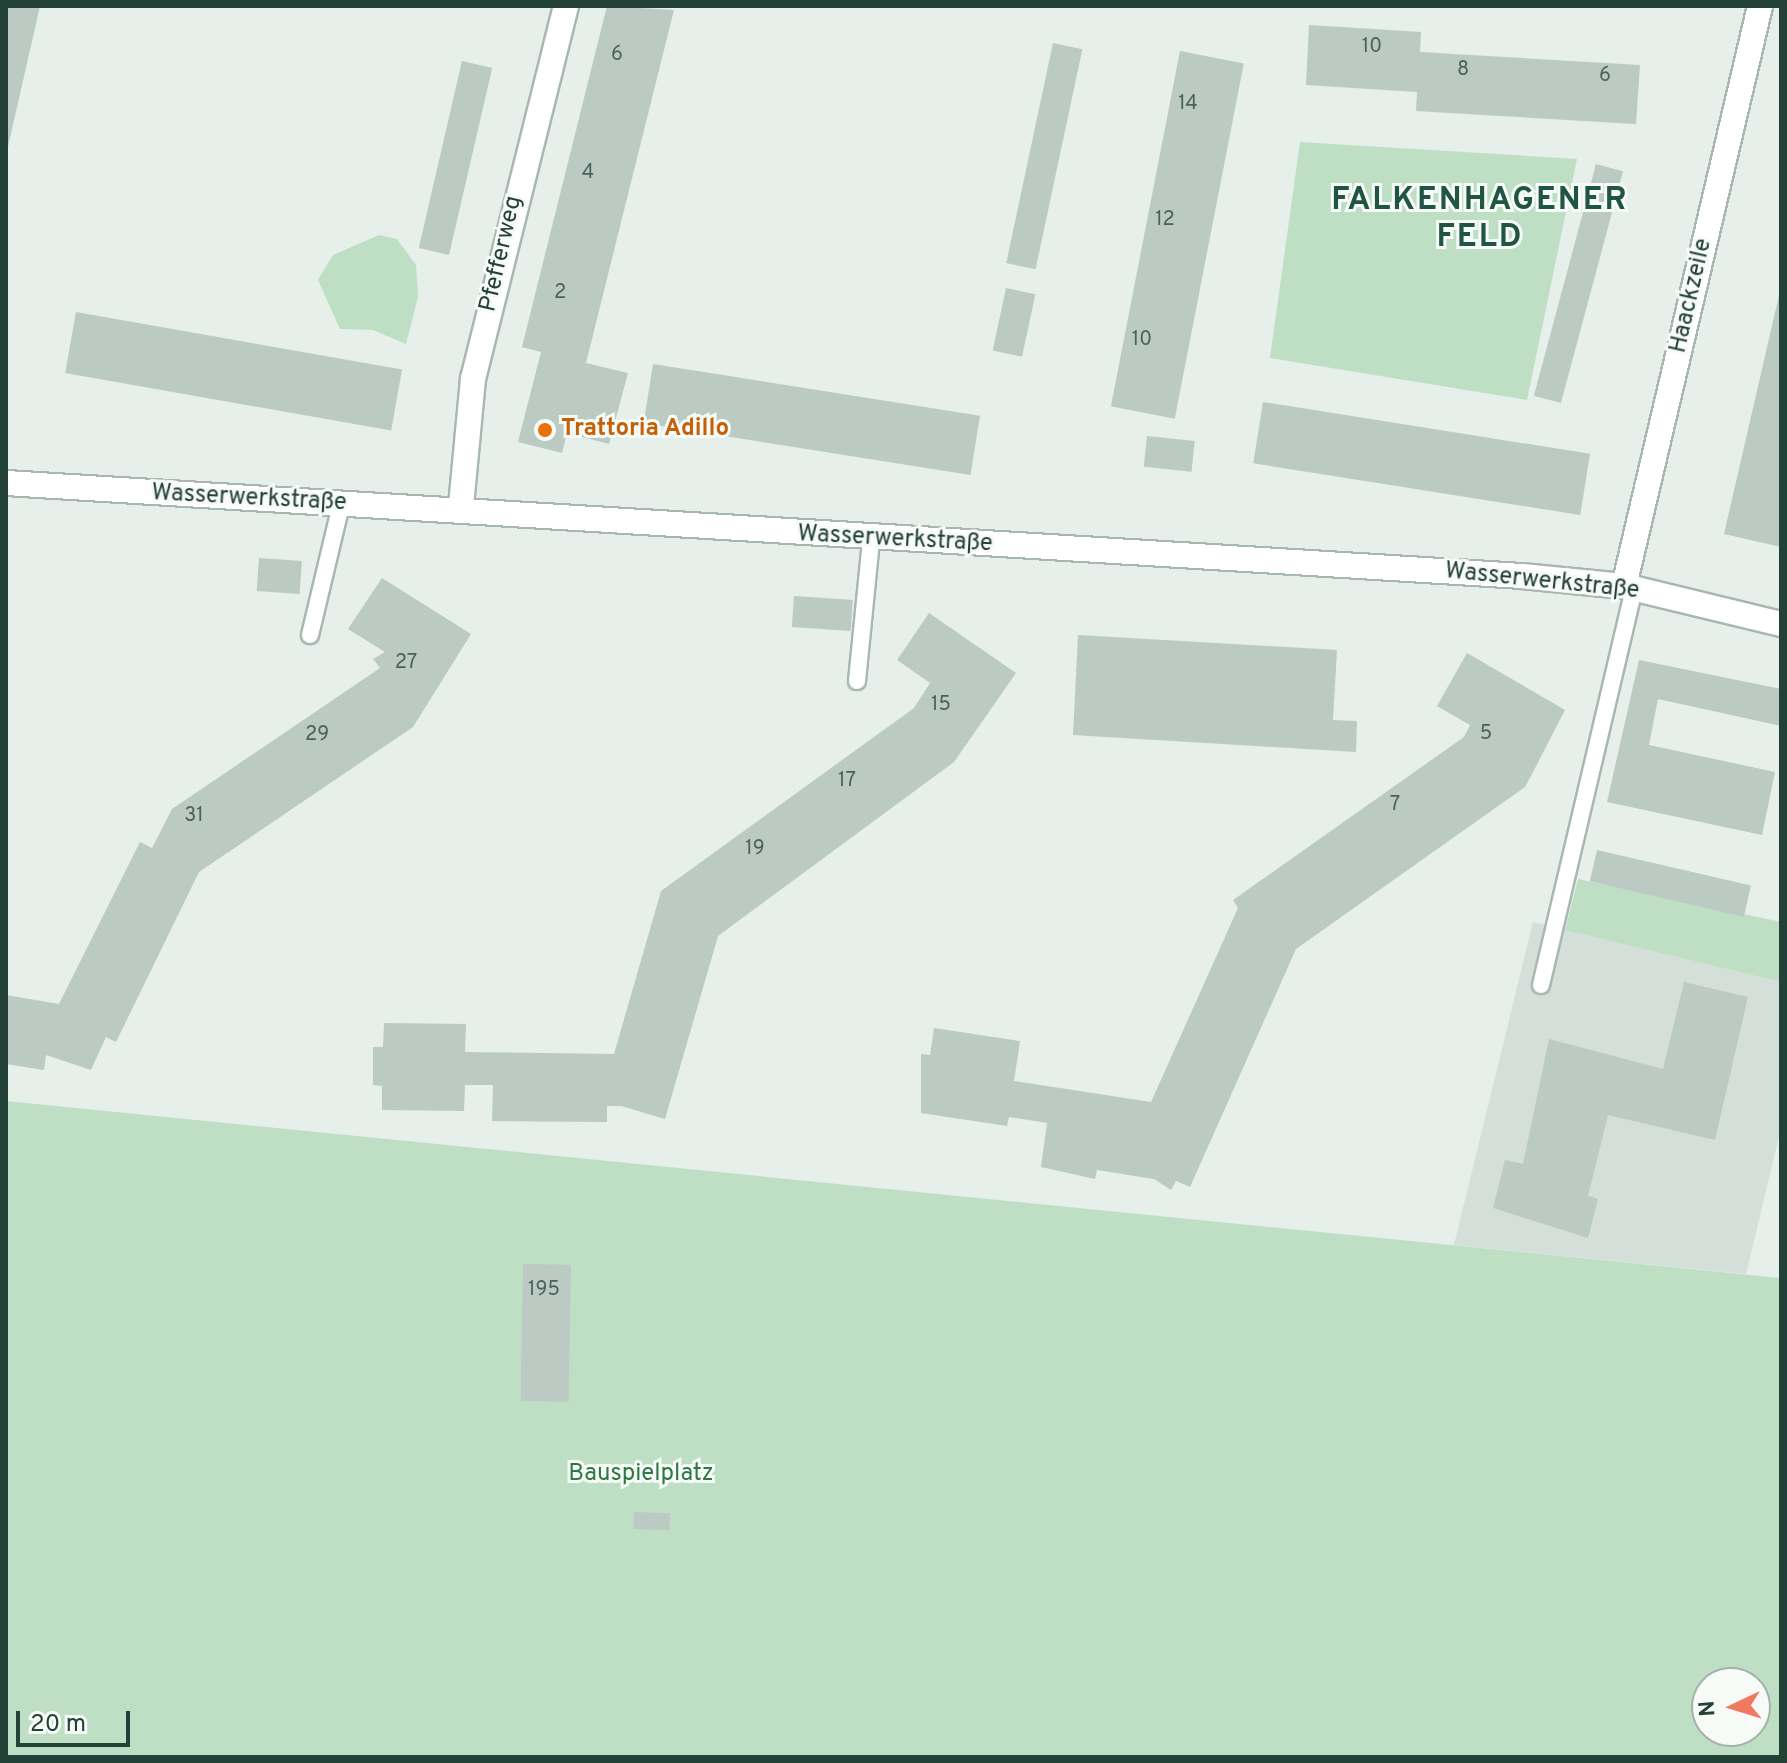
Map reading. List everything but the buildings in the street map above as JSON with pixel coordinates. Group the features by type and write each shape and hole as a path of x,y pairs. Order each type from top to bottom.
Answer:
{"street":[{"name":"Pfefferweg","path":"461,506 473,379 566,6"},
{"name":"Haackzeile","path":"1629,588 1760,6"},
{"name":"Wasserwerkstraße","path":"6,483 341,505 461,506 871,540 1629,588 1781,624"}],"lane":[{"path":"310,635 341,505"},
{"path":"857,681 871,540"},
{"path":"1541,985 1629,588"}],"shaded area":[{"path":"1533,922 1781,982 1781,1128 1746,1274 1454,1245"}],"green space":[{"path":"1300,142 1577,159 1527,400 1270,358"},
{"path":"379,235 397,239 416,265 418,297 406,344 373,330 340,329 318,280 333,255"},
{"path":"1578,879 1781,922 1781,982 1565,930"},
{"name":"Bauspielplatz","path":"6,1101 1781,1278 1781,1757 6,1757"}],"place":[{"name":"Trattoria Adillo","path":"545,430"}],"district":[{"name":"FALKENHAGENER FELD","path":"1480,220"}]}
